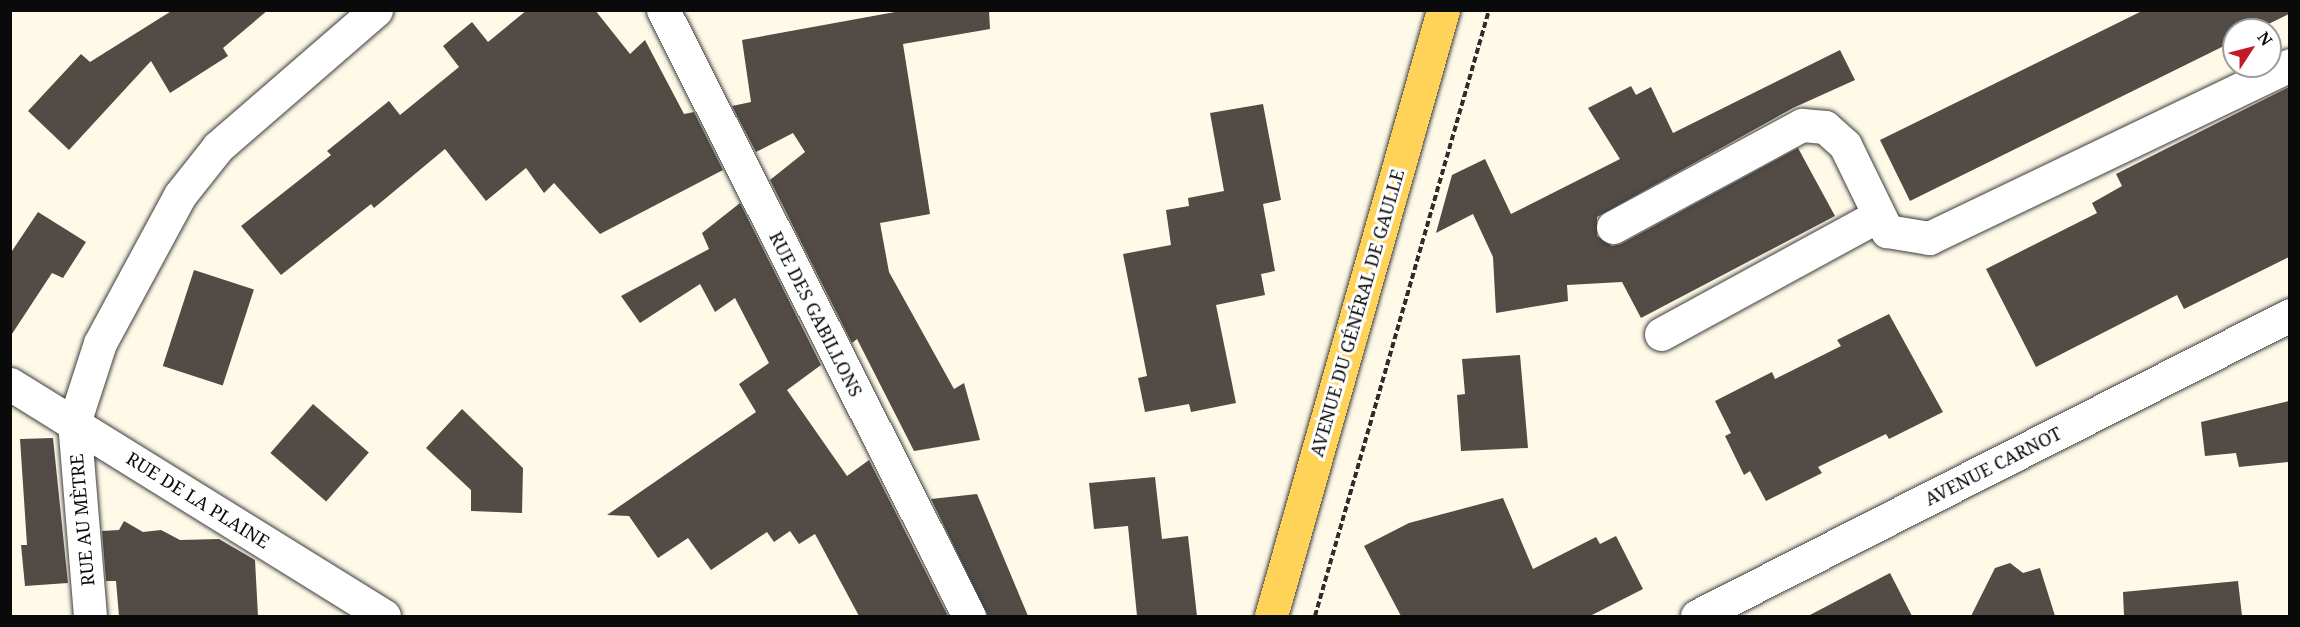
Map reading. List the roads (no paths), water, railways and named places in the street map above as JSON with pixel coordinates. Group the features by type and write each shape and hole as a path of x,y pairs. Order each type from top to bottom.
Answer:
{"main road":[{"name":"AVENUE DU GÉNÉRAL DE GAULLE","path":"1271,616 1443,10"}],"street":[{"path":"74,423 88,391 100,343 180,195 218,147 376,10"},
{"name":"RUE DES GABILLONS","path":"663,10 969,616"},
{"path":"1613,227 1802,125 1825,127 1845,146 1887,231 1929,238 2289,66"},
{"path":"1661,334 1879,215"},
{"name":"AVENUE CARNOT","path":"1697,616 2289,315"},
{"name":"RUE DE LA PLAINE","path":"10,384 384,616"},
{"name":"RUE AU MÈTRE","path":"74,423 90,616"}]}
